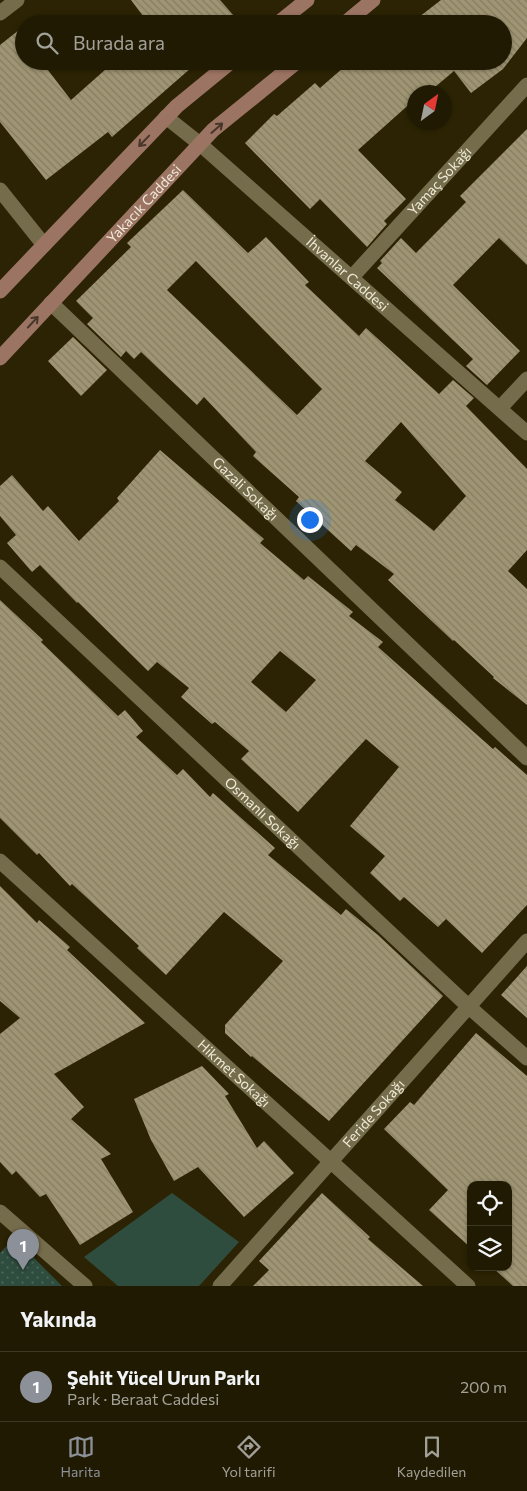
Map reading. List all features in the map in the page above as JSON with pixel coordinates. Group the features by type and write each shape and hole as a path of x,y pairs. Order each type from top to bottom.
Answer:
{"main road":[{"path":"355,15 374,0"},
{"path":"287,15 299,3"},
{"path":"0,291 177,106 221,70"},
{"name":"Yakacık Caddesi","path":"0,358 213,130 287,70"}],"street":[{"path":"0,13 17,0"},
{"name":"Yamaç Sokağı","path":"352,277 527,85"},
{"name":"İhvanlar Caddesi","path":"166,117 200,144 352,277 527,433"},
{"path":"0,190 44,246"},
{"name":"Gazali Sokağı","path":"51,304 527,758"},
{"path":"500,408 527,379"},
{"name":"Osmanlı Sokağı","path":"0,567 468,1006 527,1058"},
{"name":"Hikmet Sokağı","path":"0,861 468,1286"},
{"name":"Feride Sokağı","path":"220,1286 527,941"},
{"path":"0,1212 85,1286"}],"green space":[{"path":"172,1193 239,1242 199,1286 118,1286 84,1257"},
{"path":"14,1238 62,1286 0,1286 0,1253"}],"building":[{"path":"131,0 220,0 233,15 142,15"},
{"path":"441,0 527,0 527,38 512,57 512,15 422,15"},
{"path":"15,33 15,70 48,70 71,100 105,70 189,70 112,137 108,132 46,180 0,122 0,45"},
{"path":"341,70 502,70 471,93 454,71 437,85 407,85 407,106 358,150 406,199 384,221 387,224 367,247 320,199 310,209 245,143 274,114 277,116 315,83 320,88"},
{"path":"527,129 527,265 499,238 453,285 520,351 487,385 466,366 473,359 377,268 382,263 380,261 401,238 416,253 466,202 460,196"},
{"path":"183,190 248,253 266,237 309,282 305,285 359,336 366,328 439,394 453,380 474,398 466,406 527,469 527,550 508,571 527,589 527,705 493,678 388,580 394,574 356,545 351,551 296,501 299,497 253,456 256,452 204,397 197,405 141,352 134,359 126,351 121,357 87,324 93,318 76,301 131,247 127,243","holes":["196,261 322,389 297,415 167,290","401,422 466,496 434,531 395,500 402,492 365,461"]},
{"path":"73,337 107,370 81,396 48,361"},
{"path":"160,450 264,539 260,543 304,580 308,576 353,612 349,616 383,642 378,647 493,749 495,747 527,775 527,905 482,953 446,919 438,927 404,897 400,901 370,873 385,856 350,826 399,767 366,739 298,812 241,759 249,751 215,722 212,724 181,697 189,688 157,662 148,671 40,565 32,572 7,543 16,535 0,516 0,486 12,475 43,511 48,506 79,541 119,501 117,498","holes":["280,651 316,680 286,712 251,682"]},
{"path":"0,600 43,640 41,642 118,716 125,710 143,731 136,737 177,775 183,769 210,797 213,793 275,848 268,855 341,915 346,909 378,935 443,996 329,1121 251,1057 225,1033 225,1025 283,961 224,912 166,975 137,948 139,946 72,884 70,886 39,853 37,855 0,818"},
{"path":"0,886 37,923 39,920 70,947 67,950 145,1023 54,1074 84,1107 71,1119 111,1154 101,1159 133,1212 80,1245 46,1194 40,1197 16,1171 12,1175 0,1162 0,1034 20,1018 0,1001"},
{"path":"527,966 527,1018 501,995"},
{"path":"476,1033 527,1076 527,1286 513,1286 496,1271 512,1271 512,1181 467,1181 467,1244 429,1210 448,1190 384,1129 410,1102 414,1105"},
{"path":"202,1066 229,1094 225,1096 257,1148 264,1141 294,1173 244,1217 198,1167 174,1181 151,1140 134,1099"},
{"path":"322,1193 370,1237 368,1239 423,1286 253,1286 269,1270 259,1261"}],"place":[{"name":"Şehit Yücel Urun Parkı","path":"23,1270"}]}
